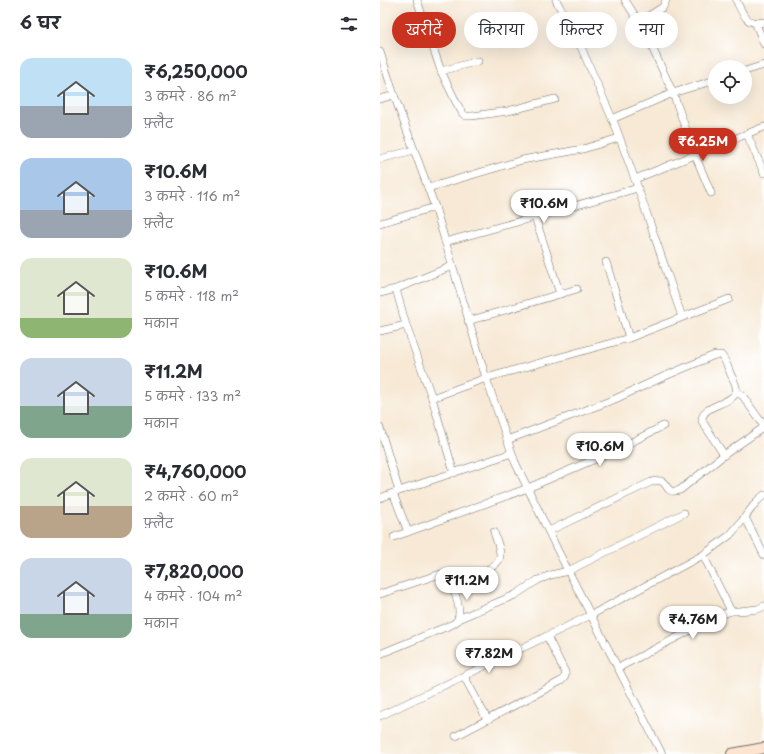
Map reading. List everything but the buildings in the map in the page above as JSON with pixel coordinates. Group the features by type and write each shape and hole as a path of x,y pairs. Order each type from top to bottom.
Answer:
{"main road":[{"path":"732,754 764,748"}],"street":[{"path":"417,0 441,71 463,114 466,116 472,116 508,111 555,99"},
{"path":"556,0 581,47 612,119 635,179 682,317"},
{"path":"625,0 633,12"},
{"path":"655,12 663,7 666,0"},
{"path":"736,0 746,18 750,22 756,24 764,22"},
{"path":"756,24 764,44"},
{"path":"652,48 673,93 710,192"},
{"path":"380,52 435,207 468,321 515,462 568,571 662,754"},
{"path":"441,71 478,61"},
{"path":"752,69 764,65"},
{"path":"612,119 673,93 708,82"},
{"path":"380,99 394,95"},
{"path":"635,179 764,127"},
{"path":"746,134 764,172"},
{"path":"428,188 522,160 584,149 619,138"},
{"path":"380,159 414,150"},
{"path":"445,242 638,188"},
{"path":"380,223 435,207"},
{"path":"535,217 560,294"},
{"path":"606,262 629,338"},
{"path":"380,293 396,289 452,266"},
{"path":"396,289 406,325 432,398 454,473"},
{"path":"468,321 576,289"},
{"path":"432,398 486,378 629,338 729,299"},
{"path":"380,331 406,325"},
{"path":"507,440 615,399 715,355 721,355 725,360 736,392 734,396 706,411 702,417 702,421 724,455"},
{"path":"549,531 651,482 663,482 671,491 680,490 764,426 742,395 736,392"},
{"path":"394,537 528,488 616,450 664,426"},
{"path":"380,428 408,532"},
{"path":"380,498 512,453"},
{"path":"380,716 591,615 703,555 730,535 757,501 764,496"},
{"path":"380,654 448,627 458,619 515,594 538,580 568,571 684,513"},
{"path":"745,517 763,550"},
{"path":"452,585 490,569 498,563 501,555 494,532"},
{"path":"703,555 731,611"},
{"path":"380,594 437,574 445,574 449,577 459,607 458,619"},
{"path":"618,668 718,616 731,611 764,606"},
{"path":"456,736 561,681 566,676 547,636"},
{"path":"464,676 487,719"}]}
